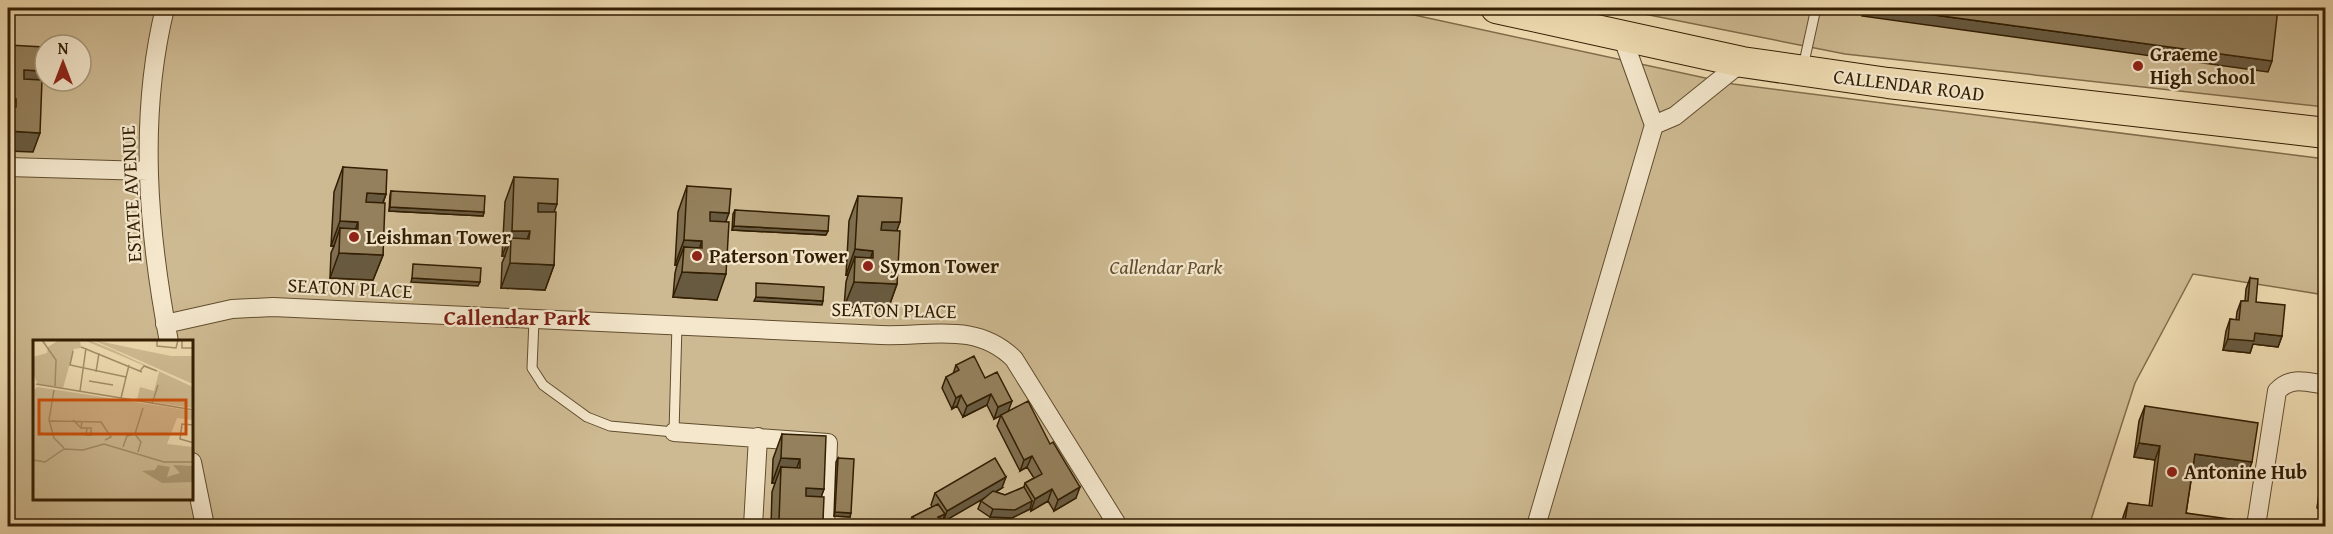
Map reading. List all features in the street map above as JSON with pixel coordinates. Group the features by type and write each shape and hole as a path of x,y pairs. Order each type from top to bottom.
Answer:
{"main road":[{"name":"CALLENDAR ROAD","path":"1497,8 1742,62 2192,119 2325,133"}],"street":[{"name":"ESTATE AVENUE","path":"165,8 154,59 148,171 154,249 167,333"},
{"path":"1536,526 1654,125 1623,36"},
{"path":"1654,125 1675,116 1742,62"},
{"path":"8,167 148,171"},
{"name":"SEATON PLACE","path":"167,333 232,309 273,307 901,336 949,332 981,337 1006,351 1014,359 1118,526"},
{"path":"2256,526 2277,391 2284,383 2294,380 2325,385"},
{"path":"674,432 828,443 825,526"},
{"path":"753,526 758,437"},
{"path":"194,472 205,526"}],"lane":[{"path":"1802,71 1816,8"},
{"path":"534,320 532,368 543,385 587,417 610,426 674,432 677,325"}],"green space":[{"name":"Callendar Park","path":"8,8 1382,8 1733,84 2325,159 2325,295 2193,274 2135,383 2089,526 8,526"},
{"name":"Graeme High School","path":"1614,8 2325,8 2325,107 1845,54"}],"building":[{"path":"1883,8 2278,8 2272,61"},
{"path":"8,45 33,46 33,70 24,70 24,79 33,80 33,93 42,93 40,133 8,131 8,106 16,107 16,99 8,99"},
{"path":"343,167 387,170 386,194 367,193 366,202 385,203 383,255 339,253 340,228 358,229 358,222 340,221"},
{"path":"514,177 558,179 557,204 538,203 538,212 556,212 554,265 510,263 511,238 529,239 530,231 512,231"},
{"path":"687,186 731,189 729,213 710,212 710,221 729,222 726,274 682,272 684,247 702,248 702,241 684,240"},
{"path":"391,191 485,196 484,212 390,207"},
{"path":"858,196 902,198 900,222 882,222 881,230 900,231 897,284 854,282 855,257 873,258 873,251 855,249"},
{"path":"735,210 829,216 828,231 734,226"},
{"path":"413,264 481,268 480,282 412,278"},
{"path":"2250,278 2258,279 2256,302 2285,305 2282,336 2255,333 2254,341 2228,339 2230,319 2239,320 2241,301 2248,301"},
{"path":"756,283 824,287 823,301 756,297"},
{"path":"974,356 985,378 997,372 1012,401 998,407 991,394 967,406 961,395 956,398 946,377 959,370 956,365"},
{"path":"1028,401 1050,444 1053,442 1080,487 1058,500 1052,489 1035,499 1025,483 1042,474 1032,456 1024,460 1001,415"},
{"name":"Antonine Hub","path":"2145,406 2258,423 2252,462 2195,454 2186,513 2243,521 2242,526 2124,526 2128,503 2152,506 2160,446 2139,443"},
{"path":"782,434 826,436 824,489 806,488 806,496 824,497 823,521 779,520 781,467 800,468 800,459 781,458"},
{"path":"838,458 854,459 851,513 835,512"},
{"path":"995,458 1006,477 947,511 935,493"},
{"path":"2325,473 2325,495 2322,494"},
{"path":"1024,487 1032,501 1015,510 993,509 981,501 993,491 1005,495"},
{"path":"938,504 945,514 938,517 953,526 925,526 912,517"}],"place":[{"name":"Graeme High School","path":"2138,66"},
{"name":"Leishman Tower","path":"354,237"},
{"name":"Paterson Tower","path":"697,256"},
{"name":"Symon Tower","path":"868,266"},
{"name":"Antonine Hub","path":"2172,472"}],"district":[{"name":"Callendar Park","path":"517,317"}]}
